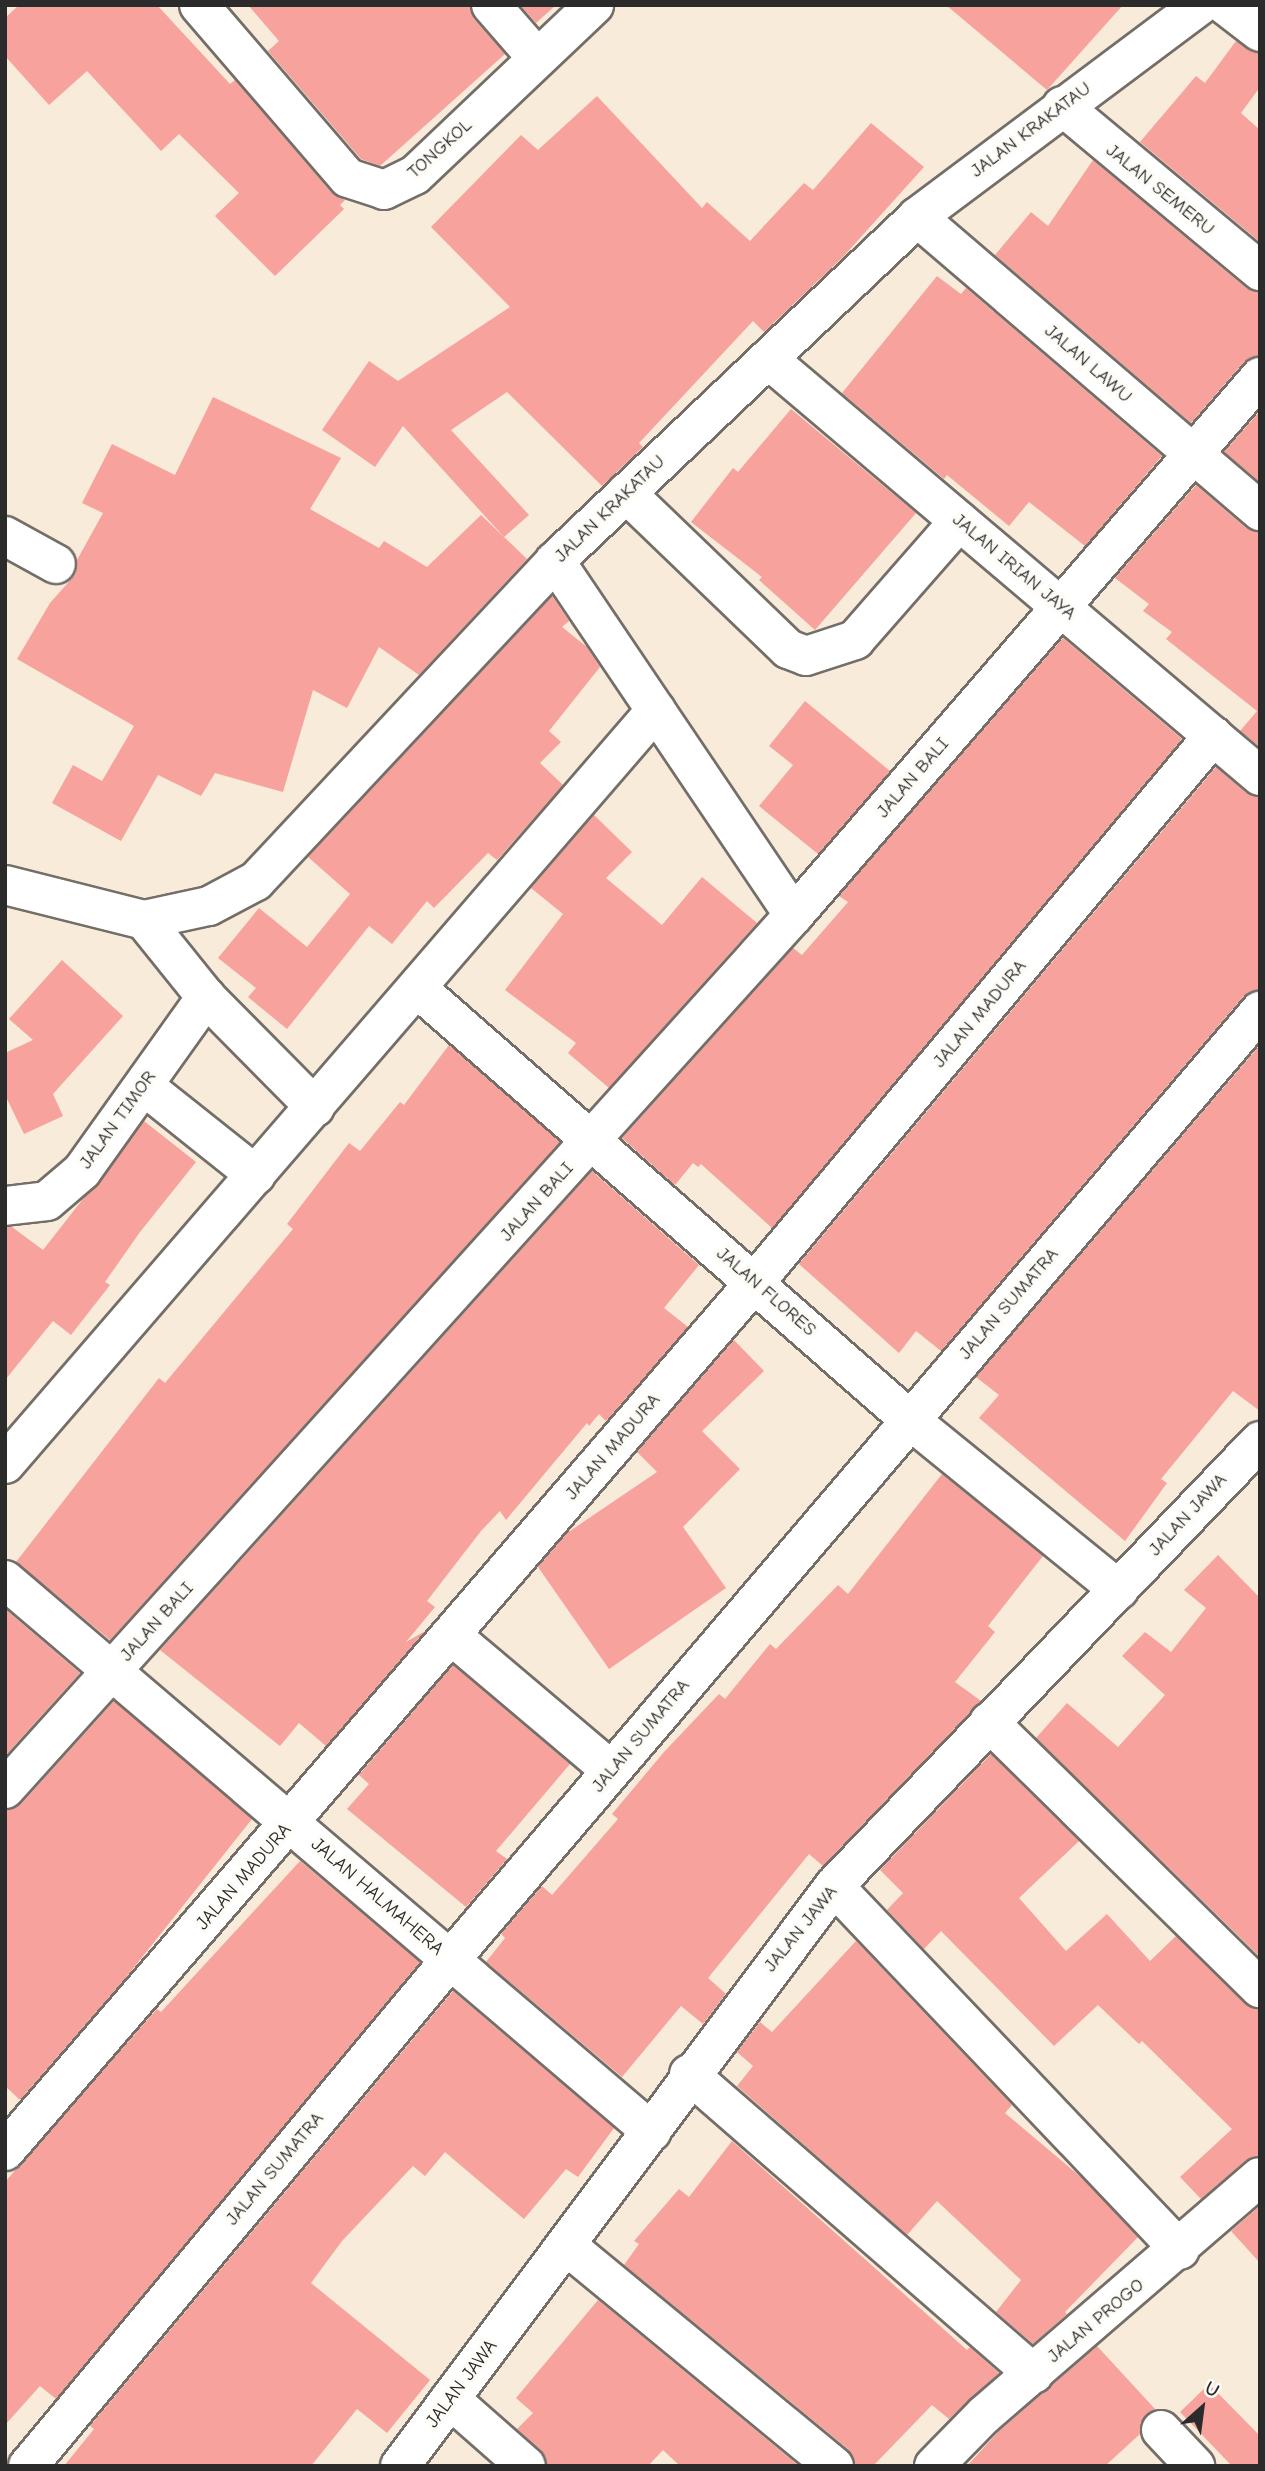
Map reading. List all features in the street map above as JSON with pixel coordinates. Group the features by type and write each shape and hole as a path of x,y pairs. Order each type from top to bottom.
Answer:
{"street":[{"name":"TONGKOL","path":"199,5 348,178 384,190 415,175 594,5"},
{"path":"491,5 537,58"},
{"name":"JALAN KRAKATAU","path":"5,885 145,920 209,905 256,881 555,561 917,216 1200,5"},
{"path":"1225,5 1260,32"},
{"name":"JALAN SEMERU","path":"1062,106 1260,271"},
{"name":"JALAN LAWU","path":"917,216 1260,512"},
{"name":"JALAN IRIAN JAYA","path":"768,359 1260,776"},
{"name":"JALAN BALI","path":"5,1789 794,915 1195,457 1260,377"},
{"path":"626,493 788,649 806,656 855,640 959,521"},
{"path":"5,536 56,564"},
{"path":"555,561 794,915"},
{"path":"5,1464 418,989 656,710"},
{"name":"JALAN MADURA","path":"5,2151 291,1823 755,1282 1213,736"},
{"path":"145,920 206,997 315,1107"},
{"name":"JALAN FLORES","path":"418,989 910,1420 1119,1590"},
{"name":"JALAN TIMOR","path":"5,1206 47,1201 82,1171 206,997"},
{"name":"JALAN SUMATRA","path":"28,2466 450,1960 1260,1011"},
{"path":"144,1086 256,1175"},
{"name":"JALAN JAWA","path":"400,2466 652,2132 689,2074 834,1886 1260,1441"},
{"name":"JALAN HALMAHERA","path":"5,1580 652,2132"},
{"path":"451,1635 611,1770"},
{"path":"989,1722 1260,1988"},
{"path":"834,1886 1180,2250"},
{"path":"689,2074 1034,2374"},
{"name":"JALAN PROGO","path":"934,2466 1034,2374 1260,2178"},
{"path":"567,2246 834,2466"},
{"path":"450,2399 526,2466"},
{"path":"1161,2430 1195,2466"}],"building":[{"path":"19,5 157,5 230,84 235,80 331,192 345,200 340,205 344,209 275,276 215,216 239,193 179,134 161,151 87,71 49,105 5,56 5,18"},
{"path":"248,5 470,5 474,19 505,54 380,166 361,159 268,51 279,41"},
{"path":"520,5 556,5 536,23"},
{"path":"946,5 1123,5 1047,90"},
{"path":"1236,41 1260,53 1260,87 1241,113 1260,130 1260,242 1140,142 1196,76 1205,83"},
{"path":"597,96 702,208 707,202 750,241 804,183 813,190 871,123 924,167 842,258 764,332 753,321 639,443 643,447 602,486 507,392 451,430 529,515 504,537 403,426 375,467 322,430 369,361 398,381 510,307 431,227 521,135 538,150"},
{"path":"1093,160 1246,288 1260,292 1260,356 1243,363 1191,423 995,255 1031,212 1048,226"},
{"path":"937,276 961,294 966,288 1162,456 1085,546 1029,502 1009,526 947,475 944,479 842,393"},
{"path":"213,397 341,458 310,509 379,548 384,541 427,567 481,515 527,559 419,675 379,647 347,708 313,690 283,792 215,773 201,796 158,775 121,841 52,803 73,765 102,781 134,726 17,659 50,603 75,575 77,560 103,513 82,503 112,444 175,475"},
{"path":"791,409 916,513 815,630 759,580 762,577 691,522 733,468 738,472"},
{"path":"1260,411 1260,482 1224,452"},
{"path":"1196,485 1246,528 1260,532 1260,747 1240,731 1257,711 1166,639 1172,632 1143,611 1149,604 1115,578"},
{"path":"552,596 569,621 562,627 587,647 600,667 549,731 561,742 540,763 563,785 497,860 488,853 434,908 427,901 392,944 369,926 287,1029 248,997 256,988 218,958 259,908 307,947 350,894 308,857"},
{"path":"1063,638 1182,739 772,1228 701,1164 698,1167 693,1163 675,1185 622,1138 793,948 802,955 848,902 839,896"},
{"path":"805,701 890,771 818,854 759,806 793,765 769,746"},
{"path":"1216,767 1246,793 1260,797 1260,990 1243,997 941,1351 916,1331 899,1353 799,1264"},
{"path":"594,815 632,852 606,878 662,925 702,877 757,923 609,1088 568,1053 576,1043 505,990 563,914 531,888"},
{"path":"62,960 123,1016 53,1094 63,1116 24,1134 5,1095 5,1053 33,1040 9,1019"},
{"path":"449,1045 560,1142 110,1640 16,1562 159,1378 165,1383 293,1229 287,1224 349,1143 360,1151 400,1102 404,1105"},
{"path":"1260,1045 1260,1411 1233,1391 1161,1479 1167,1483 1125,1541 979,1418 999,1395 976,1377"},
{"path":"144,1121 196,1162 140,1232 105,1282 110,1285 71,1335 53,1321 5,1380 5,1227 12,1227 43,1250"},
{"path":"592,1171 699,1265 664,1308 688,1327 606,1421 599,1414 589,1426 587,1423 506,1520 500,1511 481,1531 427,1601 435,1607 406,1642 425,1631 326,1746 299,1723 280,1746 160,1650"},
{"path":"734,1340 764,1371 702,1431 740,1469 683,1527 726,1588 609,1669 538,1567 567,1533 657,1472 637,1452"},
{"path":"942,1474 1043,1556 988,1626 995,1632 955,1682 981,1701 823,1866 809,1854 708,1978 726,1994 703,2024 681,2006 622,2077 486,1962 505,1938 501,1934 542,1886 552,1895 618,1819 612,1814 664,1752 719,1694 725,1699 770,1644 776,1649 838,1585 848,1594"},
{"path":"1218,1555 1260,1598 1260,1957 1036,1738 1067,1703 1118,1747 1165,1695 1122,1656 1145,1632 1171,1652 1206,1608 1184,1590"},
{"path":"5,1609 80,1673 5,1756"},
{"path":"453,1665 570,1764 496,1851 507,1859 466,1907 347,1809 369,1784 359,1775"},
{"path":"114,1701 252,1819 124,1980 20,2100 5,2086 5,1810 21,1804"},
{"path":"991,1754 1079,1841 1019,1898 1066,1951 1107,1914 1150,1961 1176,1936 1245,2004 1260,2009 1260,2156 1246,2160 1201,2199 1180,2177 1232,2129 1142,2041 1139,2044 1098,2005 1054,2046 941,1931 924,1949 887,1910 903,1893 880,1870"},
{"path":"300,1861 420,1962 56,2399 40,2386 5,2425 5,2182 157,2009 161,2012"},
{"path":"856,1941 1012,2105 1005,2113 1082,2178 1138,2237 1065,2312 1067,2314 1033,2344 996,2312 1021,2280 937,2201 907,2235 737,2086 753,2066 737,2052 760,2022 772,2032"},
{"path":"453,1991 614,2128 578,2177 566,2169 524,2219 445,2152 425,2176 413,2166 342,2241 311,2283 430,2380 387,2433 357,2409 311,2466 64,2466 94,2429 90,2426"},
{"path":"732,2141 967,2350 970,2347 999,2373 949,2419 932,2405 873,2466 855,2466 848,2449 624,2265 639,2244 634,2241 679,2189 689,2197"},
{"path":"1260,2206 1260,2263 1231,2231"},
{"path":"598,2300 799,2466 680,2466 663,2450 648,2466 547,2466 541,2450 517,2429 533,2413 516,2398"},
{"path":"1097,2346 1155,2409 1140,2423 1140,2434 1105,2466 967,2466 999,2431"},
{"path":"1209,2384 1260,2436 1260,2466 1232,2466 1180,2412"}]}
